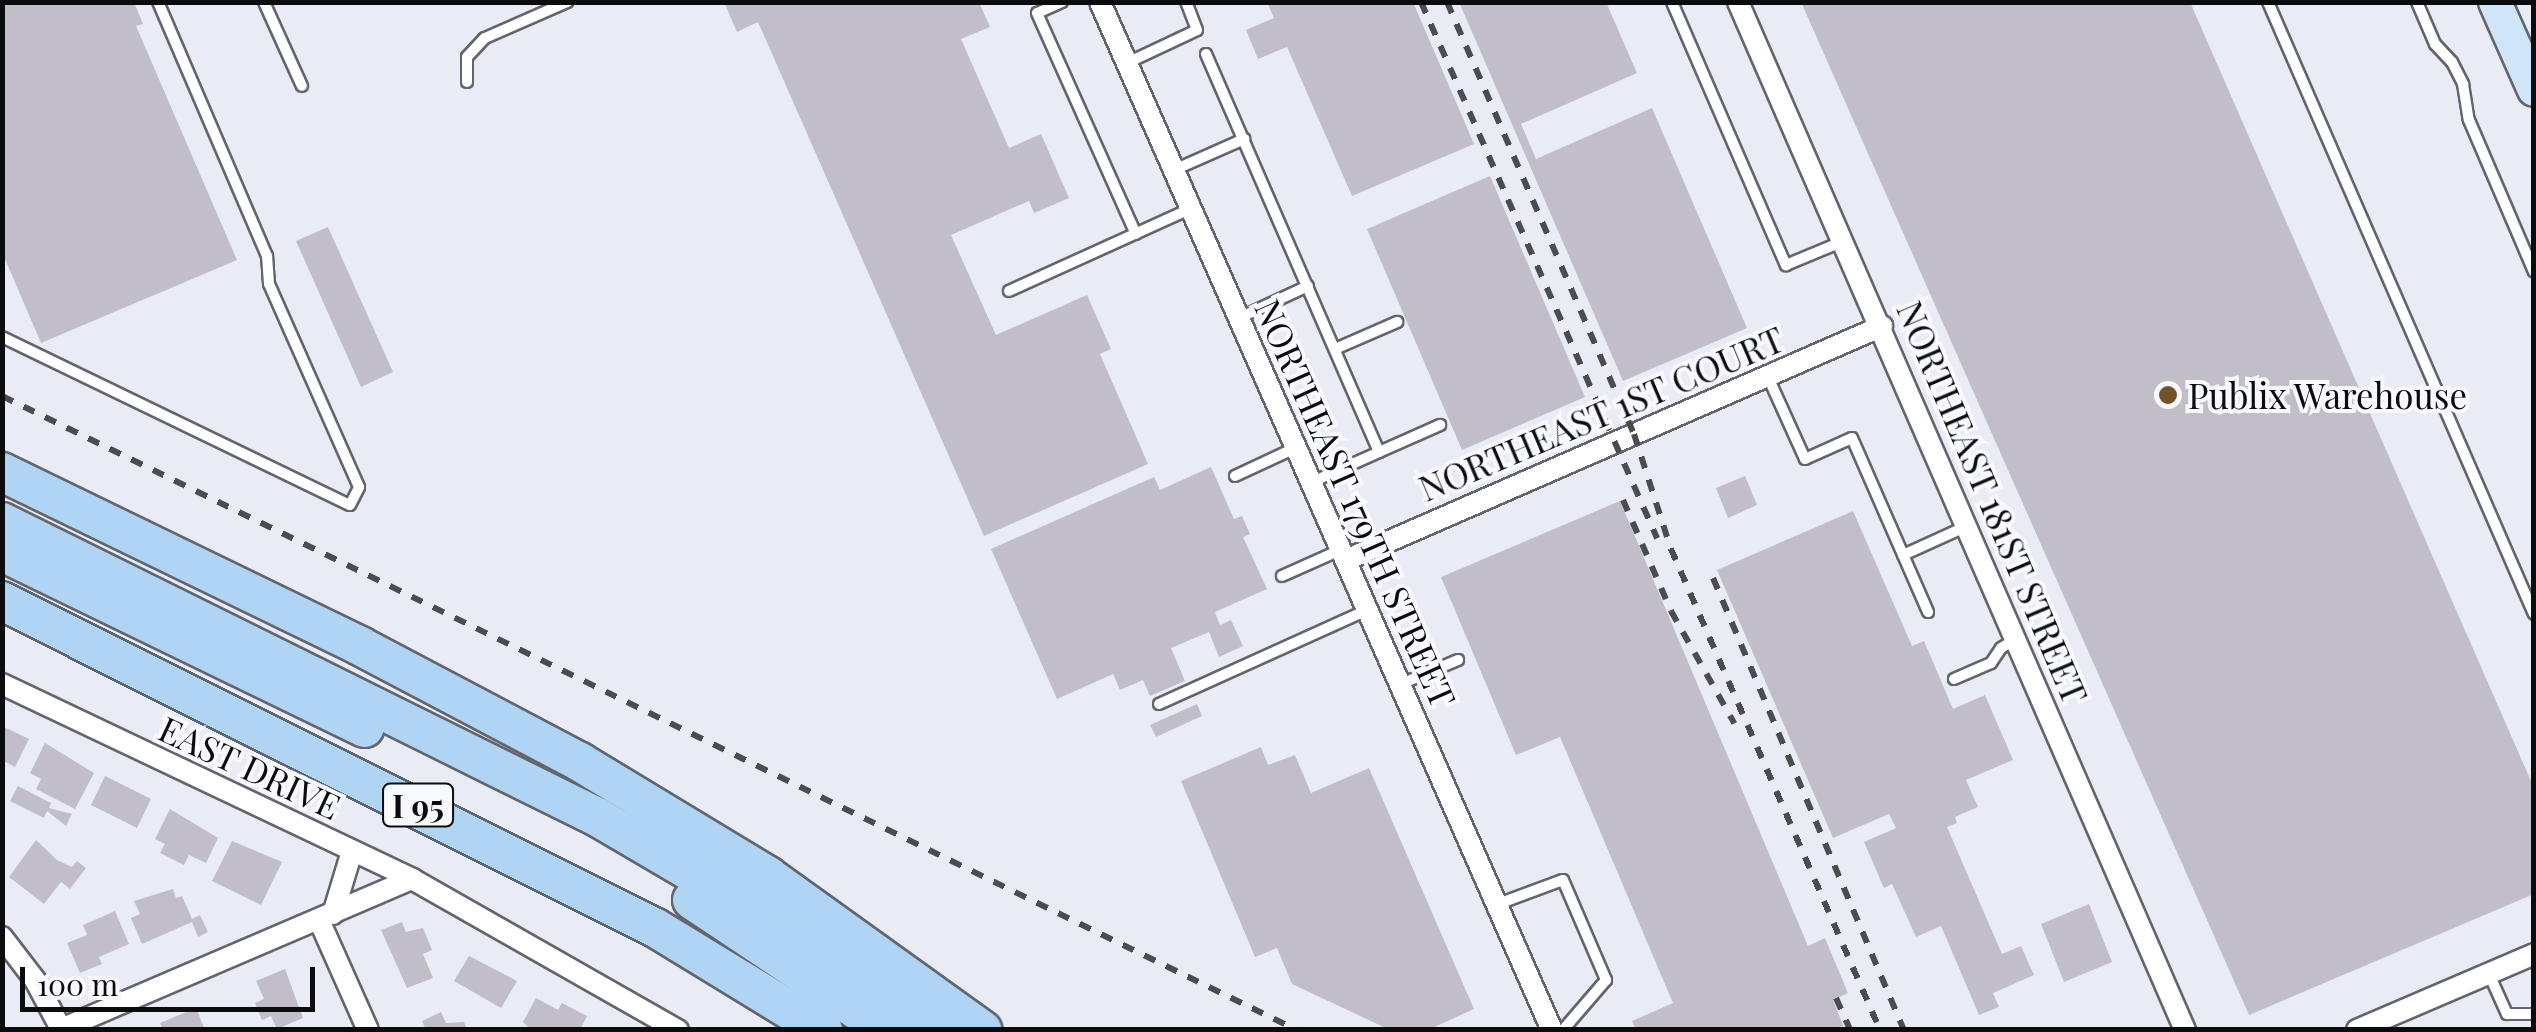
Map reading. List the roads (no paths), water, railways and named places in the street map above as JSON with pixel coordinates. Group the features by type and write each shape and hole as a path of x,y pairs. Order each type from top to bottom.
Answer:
{"highway":[{"path":"2,472 360,646 580,762 768,876 982,1030"},
{"path":"2,522 599,818 797,934 938,1030"},
{"path":"2,552 484,786 602,849 699,904 888,1030"},
{"name":"I 95","path":"2,601 654,927 822,1030"}],"main road":[{"path":"2495,2 2534,90"}],"street":[{"name":"NORTHEAST 179TH STREET","path":"1100,2 1552,1030"},
{"name":"NORTHEAST 181ST STREET","path":"1738,2 2185,1030"},
{"name":"NORTHEAST 1ST COURT","path":"1343,555 1882,326"},
{"name":"EAST DRIVE","path":"2,684 412,879 678,1030"},
{"path":"352,851 326,917 368,1030"},
{"path":"2,936 35,980 60,1029 98,1022 412,879"},
{"path":"2357,1030 2534,954"}],"lane":[{"path":"2,338 350,505 358,487 269,284 267,256 158,2"},
{"path":"264,2 302,86"},
{"path":"467,82 467,56 486,38 567,2"},
{"path":"1062,2 1037,13 1136,234"},
{"path":"1127,63 1197,30 1186,2"},
{"path":"1672,2 1786,265 1844,241"},
{"path":"2268,2 2534,614"},
{"path":"2418,2 2436,44 2452,62 2463,84 2470,120 2534,272"},
{"path":"1206,54 1380,452"},
{"path":"1174,170 1244,139"},
{"path":"1009,291 1191,209"},
{"path":"1239,318 1308,286"},
{"path":"1335,350 1396,322"},
{"path":"1768,377 1804,459 1852,438 1928,612"},
{"path":"1311,482 1440,425"},
{"path":"1235,476 1296,448"},
{"path":"1903,555 1968,526"},
{"path":"1282,576 1343,555"},
{"path":"1159,704 1368,610"},
{"path":"1954,679 1991,663 2002,648 2017,639"},
{"path":"1400,685 1458,660"},
{"path":"1496,904 1564,880 1606,980 1564,1030"},
{"path":"2488,974 2507,1014 2534,1014"}],"railway":[{"path":"1421,2 1657,538"},
{"path":"1447,2 1634,434 1671,549 1880,1030"},
{"path":"2,396 1297,1030"},
{"path":"1623,500 1671,611 1734,723"},
{"path":"1713,578 1904,1030"},
{"path":"1836,998 1850,1030"}],"place":[{"name":"Publix Warehouse","path":"2168,395"}]}
